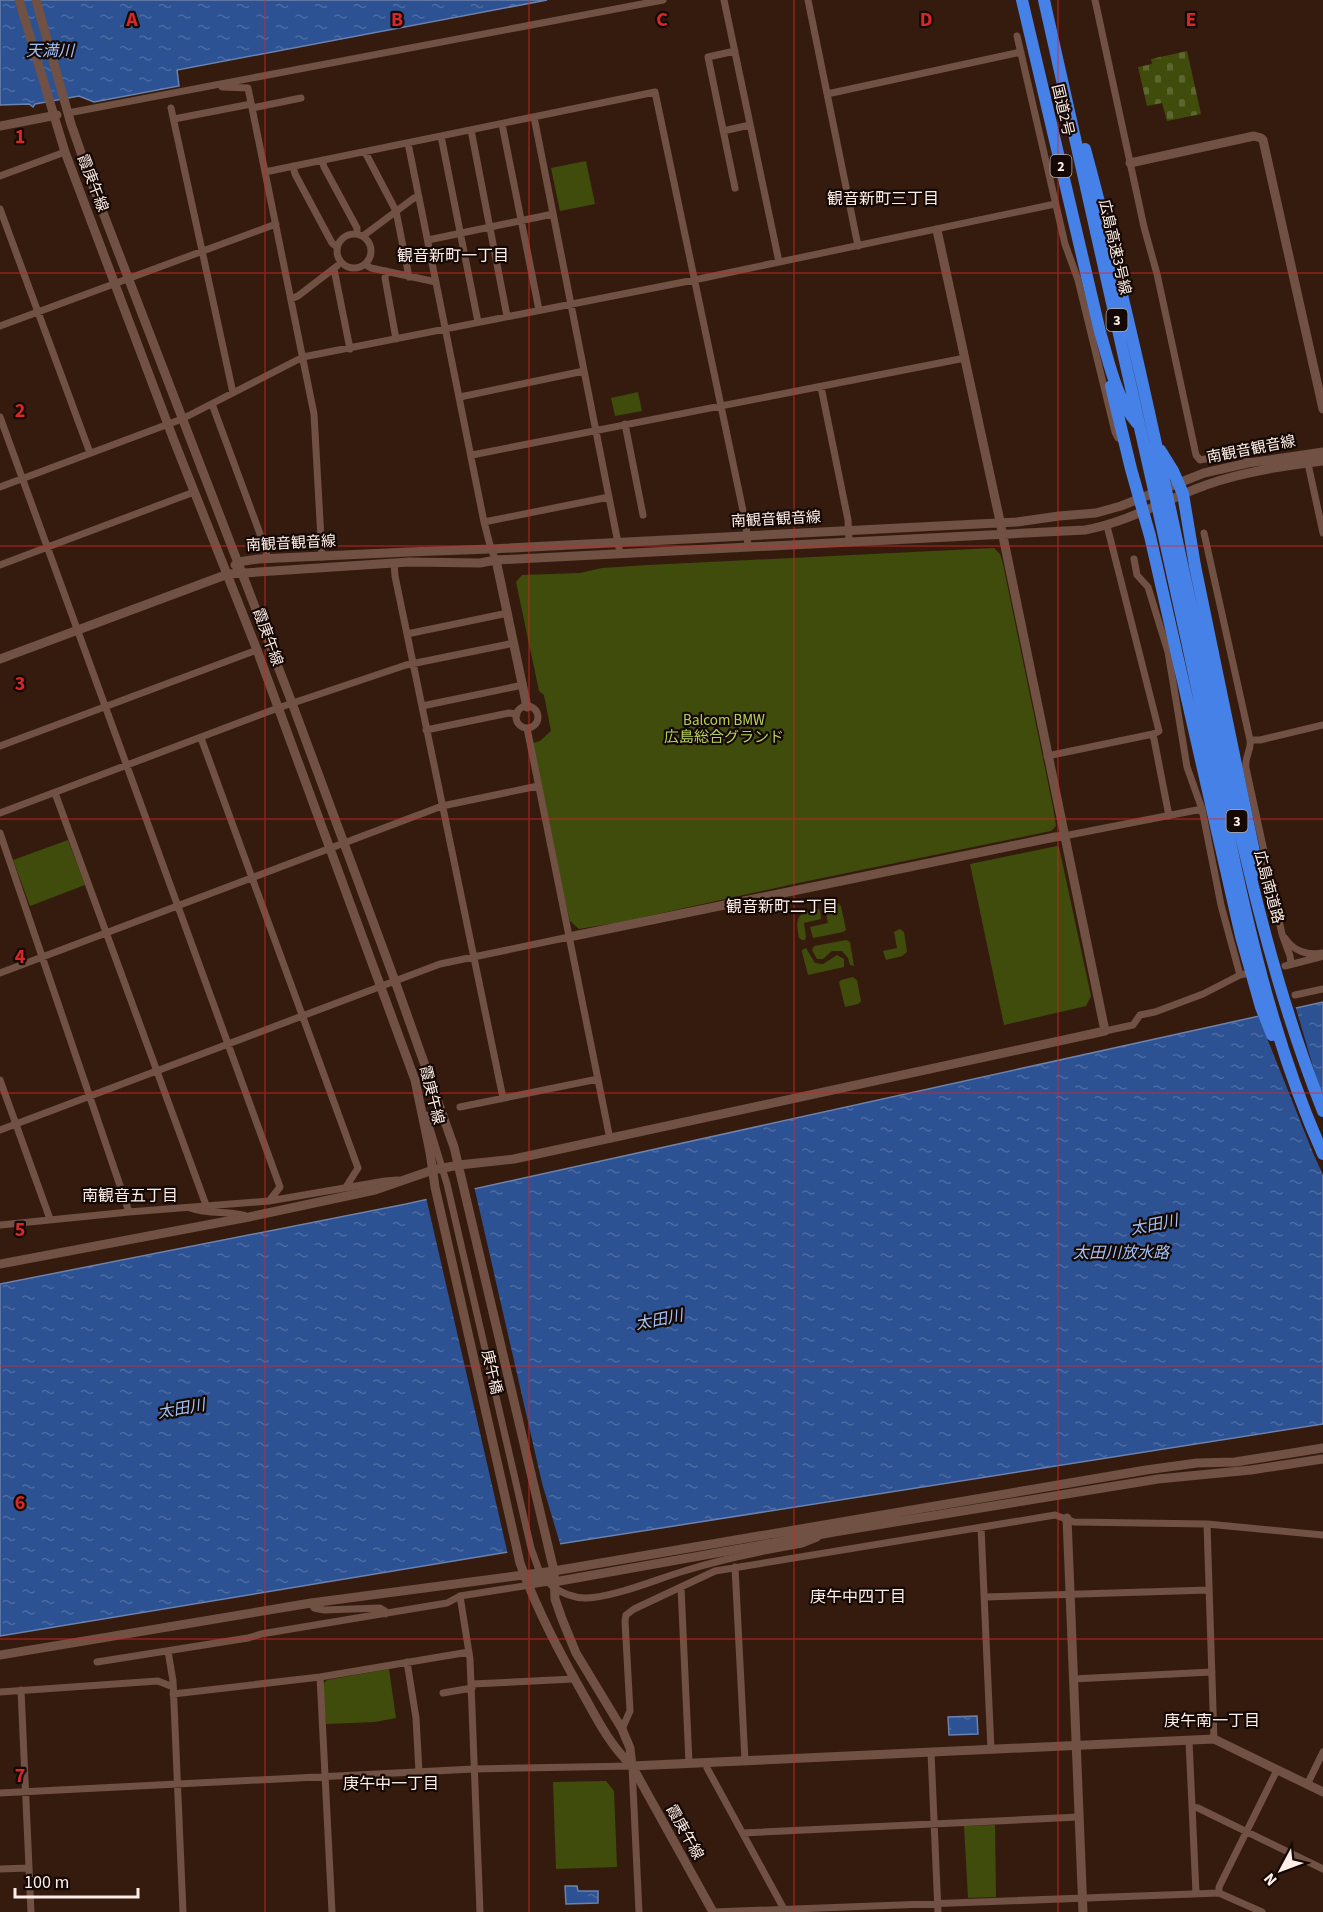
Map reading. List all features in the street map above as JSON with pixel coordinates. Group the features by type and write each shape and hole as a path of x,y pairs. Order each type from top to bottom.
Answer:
{"highway":[{"name":"国道2号","path":"1022,0 1100,332 1117,386 1132,417 1162,453 1181,488"},
{"name":"広島高速3号線","path":"1044,0 1123,297 1192,640"},
{"name":"国道2号","path":"1100,332 1101,347 1140,498"},
{"name":"2","path":"1181,488 1196,568"},
{"name":"2","path":"1140,498 1193,728"},
{"path":"1196,568 1254,852 1257,898"},
{"name":"広島南道路","path":"1192,640 1244,852 1290,998"},
{"name":"広島南道路","path":"1192,640 1266,1006 1279,1057 1303,1105 1323,1154"},
{"path":"1193,728 1240,936 1266,1006"},
{"name":"3","path":"1290,998 1323,1111"}],"street":[{"name":"霞庚午線","path":"19,0 65,152 168,425 257,650 415,1080 438,1169 435,1187"},
{"path":"36,0 88,174 292,703 395,981 459,1165 554,1571 555,1599 576,1653 630,1748 639,1912"},
{"path":"0,126 663,0"},
{"path":"724,0 779,262"},
{"path":"808,0 858,246"},
{"path":"1095,0 1196,455 1200,460 1243,452 1248,463"},
{"path":"1017,36 1055,204 1065,244 1078,280 1114,432 1118,438 1125,440"},
{"path":"735,51 708,57 735,188"},
{"path":"828,94 1021,52"},
{"path":"209,86 248,88 314,414 322,557"},
{"path":"265,172 655,92 722,406 748,547"},
{"path":"174,120 301,98"},
{"path":"171,108 233,393"},
{"path":"534,117 620,553"},
{"path":"502,124 539,310"},
{"path":"723,131 750,125"},
{"path":"471,130 507,316"},
{"path":"441,136 478,322"},
{"path":"1130,163 1254,136 1263,140 1323,410"},
{"path":"408,143 484,522 496,560 527,706"},
{"path":"0,176 65,152"},
{"path":"365,152 396,211 409,277"},
{"path":"322,160 360,235 368,240 372,249 371,257 366,265 353,269 341,263 337,248 340,241 346,236 360,235 414,198 419,197"},
{"path":"293,166 295,174 332,243 337,248"},
{"path":"0,487 182,419 303,357 694,280 1055,204"},
{"path":"0,209 90,453"},
{"path":"428,240 553,214"},
{"path":"0,326 276,224"},
{"path":"938,230 1001,523 1105,1031"},
{"path":"291,299 341,263"},
{"path":"366,265 436,282"},
{"path":"334,269 350,349"},
{"path":"386,271 385,278 396,339"},
{"path":"472,455 965,358"},
{"path":"460,397 584,371"},
{"path":"821,387 849,542"},
{"path":"212,404 266,550 267,559"},
{"path":"0,417 280,1187 269,1201"},
{"path":"625,424 643,515"},
{"name":"南観音観音線","path":"228,574 238,562 267,559 1001,523 1096,513 1140,498 1239,476 1306,459 1323,452"},
{"path":"1306,459 1323,533"},
{"name":"南観音観音線","path":"0,659 228,574 394,563 480,563 496,560 620,553 1085,530 1107,526 1143,511 1204,473 1248,463 1306,459 1323,461"},
{"path":"0,565 194,492"},
{"path":"484,522 609,497"},
{"path":"1047,756 1159,731 1107,526"},
{"path":"1204,533 1250,740 1246,768 1282,934 1290,956 1288,965 1323,955"},
{"path":"0,1264 249,1217 375,1190 438,1169 514,1160 1133,1025 1140,1016 1203,994 1243,975 1221,905 1202,809 1189,774 1168,652 1148,587 1137,576 1134,559"},
{"path":"394,563 412,663 503,1098"},
{"path":"1196,568 1211,563"},
{"path":"407,634 508,613"},
{"path":"0,813 278,708 412,663 514,644"},
{"path":"0,746 257,650"},
{"path":"422,706 523,685"},
{"path":"527,706 535,710 538,717 535,725 527,728 518,723 517,714 527,706"},
{"path":"426,730 509,713 517,714"},
{"path":"1179,718 1189,722 1193,728"},
{"path":"1250,740 1260,740 1323,725"},
{"path":"527,728 610,1139"},
{"path":"1153,734 1169,816"},
{"path":"201,738 358,1168 346,1187"},
{"path":"0,973 442,806 538,786"},
{"path":"55,793 206,1205"},
{"path":"0,1130 440,964 1054,837 1202,809"},
{"path":"0,833 129,1212"},
{"path":"1282,934 1290,945 1298,950 1323,955"},
{"path":"1290,998 1323,989"},
{"path":"460,1107 598,1079"},
{"path":"0,1080 50,1219"},
{"path":"438,1169 447,1184 531,1548 541,1575 547,1582 563,1593 584,1598 595,1597 688,1569 802,1544 834,1532"},
{"path":"0,1225 269,1201 346,1187 403,1180"},
{"name":"庚午橋","path":"435,1187 520,1563 527,1585 574,1679 618,1752 632,1766"},
{"path":"188,1207 203,1213 239,1213 249,1217"},
{"path":"0,1655 311,1603 554,1571 1146,1470 1197,1463 1235,1462 1323,1448"},
{"path":"97,1662 386,1614 447,1603 460,1596 554,1582 834,1532 1158,1479 1251,1470 1323,1459"},
{"path":"621,1730 630,1711 626,1615 634,1609 715,1571 1055,1515 1074,1522 1207,1524 1323,1535"},
{"path":"1066,1518 1083,1912"},
{"path":"1207,1524 1214,1739"},
{"path":"981,1527 991,1750"},
{"path":"735,1567 745,1761"},
{"path":"524,1575 554,1582"},
{"path":"681,1587 689,1763"},
{"path":"985,1597 1209,1590"},
{"path":"460,1596 472,1686 480,1912"},
{"path":"311,1603 314,1608 324,1610 381,1608 386,1611 386,1614"},
{"path":"168,1651 173,1690 183,1912"},
{"path":"0,1692 158,1681 173,1690 320,1677 469,1652"},
{"path":"407,1662 416,1719 419,1772"},
{"path":"1073,1679 1212,1672"},
{"path":"320,1677 332,1912"},
{"path":"443,1693 472,1686 574,1679"},
{"path":"21,1690 31,1912"},
{"path":"0,1792 474,1769 707,1763 1214,1739 1323,1792"},
{"path":"1189,1741 1197,1893"},
{"path":"931,1752 938,1912"},
{"path":"1307,1785 1323,1752"},
{"path":"707,1763 707,1768 784,1910"},
{"name":"霞庚午線","path":"632,1766 713,1912"},
{"path":"1219,1893 1246,1831 1277,1770"},
{"path":"1192,1807 1323,1869"},
{"path":"742,1833 1079,1817"},
{"path":"0,1869 29,1868"},
{"path":"713,1912 1197,1893 1223,1893 1262,1912"}],"green space":[{"path":"1187,51 1201,114 1167,121 1162,103 1147,106 1138,67 1152,64 1151,59"},
{"path":"586,161 595,204 560,211 551,168"},
{"path":"638,392 642,411 615,416 611,398"},
{"name":"Balcom BMW 広島総合グランド","path":"994,548 1000,554 1003,564 1053,807 1056,826 1051,831 621,922 579,929 570,921 533,743 540,741 551,731 544,695 539,691 516,582 522,575 580,573 602,568 648,565"},
{"path":"68,840 85,885 30,906 13,860"},
{"path":"1057,846 1091,996 1086,1006 1004,1025 970,864"},
{"path":"838,903 841,906 846,930 813,938 810,927 828,923 825,908"},
{"path":"817,908 820,910 821,919 804,923 806,937 802,940 799,938 798,931 799,917"},
{"path":"900,929 904,932 907,952 902,956 886,960 883,951 897,948 894,932"},
{"path":"846,940 850,942 854,966 850,965 842,951 832,951 823,959 817,959 812,950 814,946"},
{"path":"806,948 815,963 823,964 837,955 844,959 844,967 808,975 802,952"},
{"path":"853,977 857,980 861,1001 845,1007 839,982"},
{"path":"389,1669 396,1718 375,1722 326,1724 323,1684 327,1680"},
{"path":"606,1781 614,1791 617,1867 556,1869 553,1782"},
{"path":"995,1825 996,1897 968,1898 964,1826"}],"water":[{"name":"天満川","path":"0,0 547,0 177,70 179,86 94,102 79,96 35,104 33,107 29,104 0,105"},
{"name":"太田川放水路","path":"1323,1002 1323,1424 496,1554 0,1636 0,1284 406,1204"},
{"path":"977,1716 978,1734 949,1735 948,1717"},
{"path":"565,1886 577,1886 578,1891 598,1891 598,1903 566,1904"}],"pier":[{"path":"1295,1005 1323,1101 1323,1175 1257,1013"},
{"path":"474,1186 542,1483 561,1547 508,1555 426,1197"}],"district":[{"name":"観音新町三丁目","path":"883,198"},
{"name":"観音新町一丁目","path":"453,255"},
{"name":"観音新町二丁目","path":"782,906"},
{"name":"南観音五丁目","path":"130,1195"},
{"name":"庚午中四丁目","path":"858,1596"},
{"name":"庚午南一丁目","path":"1212,1720"},
{"name":"庚午中一丁目","path":"391,1783"}],"water label":[{"name":"太田川","path":"1154,1224"},
{"name":"太田川","path":"659,1319"},
{"name":"太田川","path":"181,1408"}]}
